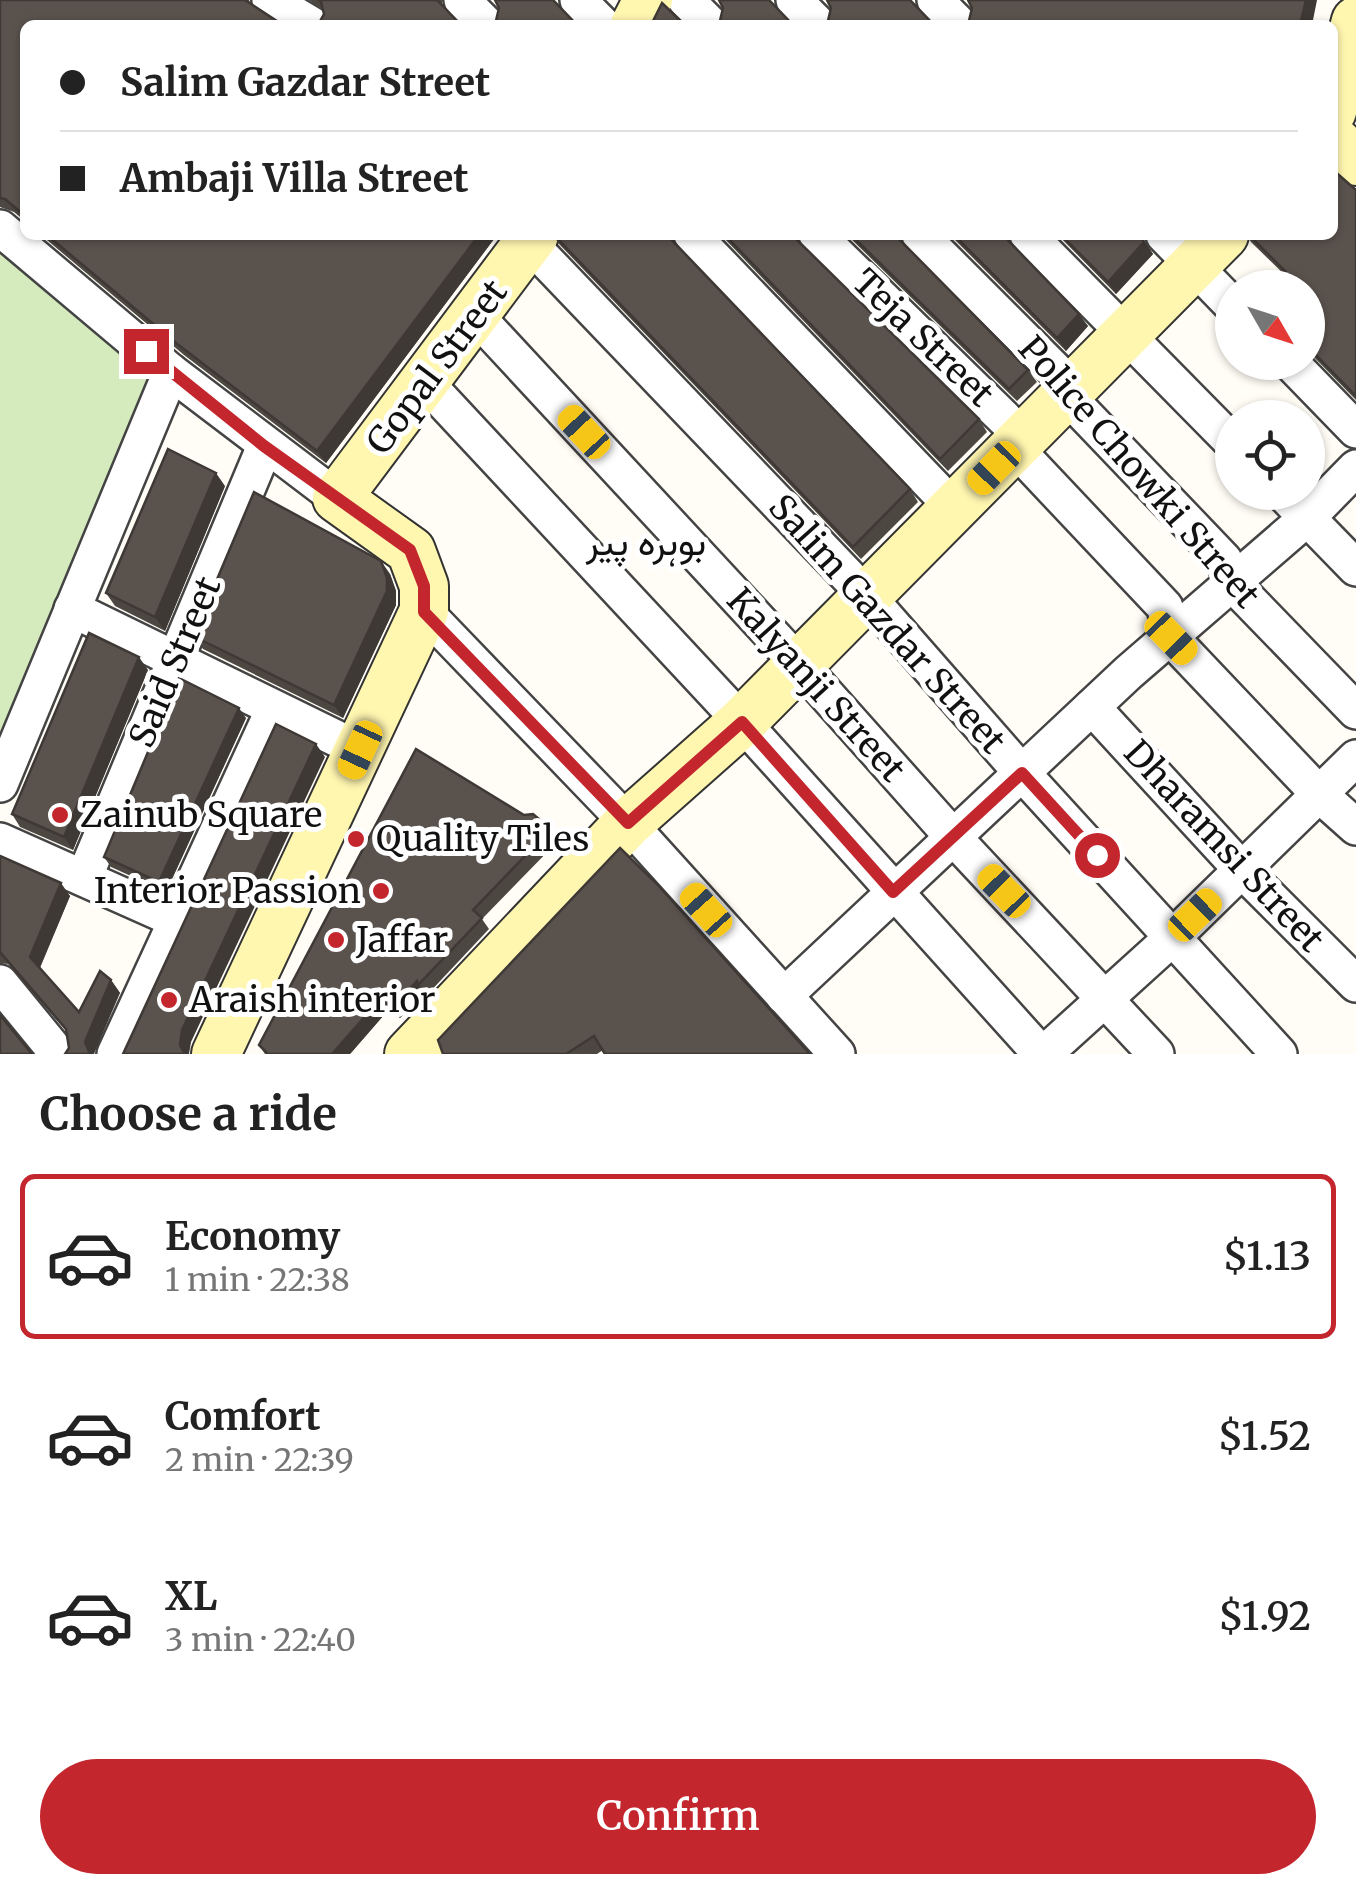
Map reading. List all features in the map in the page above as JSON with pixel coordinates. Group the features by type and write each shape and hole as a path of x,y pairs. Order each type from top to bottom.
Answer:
{"street":[{"path":"270,0 304,20"},
{"path":"462,0 481,20"},
{"path":"578,0 598,20"},
{"path":"686,0 706,20"},
{"path":"794,0 814,20"},
{"path":"935,0 955,20"},
{"path":"1338,88 1356,21"},
{"path":"0,228 264,446 410,550 424,586 424,612 216,1054"},
{"name":"Gopal Street","path":"337,498 532,240"},
{"name":"Salim Gazdar Street","path":"532,240 867,596 1022,773 1279,1054"},
{"path":"697,240 954,508"},
{"name":"Teja Street","path":"823,240 1012,425 1014,448 1165,606 1171,638"},
{"name":"Police Chowki Street","path":"925,240 1062,378 1066,395 1224,560 1232,584 1356,711"},
{"path":"1033,240 1215,425"},
{"path":"424,1048 628,823 742,722 1126,334 1194,245 1215,278"},
{"name":"Kalyanji Street","path":"476,316 799,664 952,838 1156,1054"},
{"path":"0,784 171,372"},
{"path":"1307,380 1356,430"},
{"path":"426,382 742,722 1042,1054 1172,938 1356,758"},
{"name":"Said Street","path":"84,878 264,446"},
{"path":"784,996 1092,707 1307,518 1356,468"},
{"path":"1299,510 1356,568"},
{"path":"72,610 360,750"},
{"path":"424,612 628,823 837,1054"},
{"path":"1171,638 1356,828"},
{"name":"Dharamsi Street","path":"1092,707 1242,870 1356,984"},
{"path":"115,1054 274,708"},
{"path":"0,842 176,920"},
{"path":"0,983 58,1054"}],"green space":[{"path":"0,228 171,372 0,785"}],"building":[{"path":"0,0 245,0 275,20 20,20 20,212 0,198"},
{"path":"437,0 456,20 321,20 324,14 321,2"},
{"path":"495,0 553,0 572,20 496,20 499,8"},
{"path":"719,0 769,0 788,20 720,20 723,8"},
{"path":"827,0 910,0 929,20 828,20 831,8"},
{"path":"968,0 1306,0 1301,20 969,20 972,8"},
{"path":"662,3 680,20 654,20"},
{"path":"1338,174 1356,190 1356,396 1325,364 1325,270 1284,270 1254,240 1338,240"},
{"path":"53,240 475,240 317,451 176,343"},
{"path":"559,240 672,240 910,489 853,547"},
{"path":"730,240 797,240 979,419 940,459"},
{"path":"856,240 900,240 1028,370 1009,389"},
{"path":"959,240 1008,240 1079,314 1057,338"},
{"path":"1066,240 1143,240 1108,282"},
{"path":"168,449 216,473 155,617 106,593"},
{"path":"254,492 381,561 387,591 334,705 193,636"},
{"path":"89,633 139,657 64,837 12,814"},
{"path":"179,678 239,708 159,882 104,857"},
{"path":"276,724 316,744 182,1030 180,1045 185,1054 123,1054"},
{"path":"416,749 524,815 533,814 551,829 473,910 482,918 392,1007 382,997 332,1054 268,1054 259,1045"},
{"path":"620,848 810,1054 605,1054 594,1036 566,1054 443,1054 438,1040"},
{"path":"0,856 61,883 30,957 79,1012 100,971 111,980 85,1042 90,1054 65,1054 69,1048 66,1029 0,952"},
{"path":"0,1015 32,1054 0,1054"}],"place":[{"name":"Zainub Square","path":"60,815"},
{"name":"Quality Tiles","path":"356,839"},
{"name":"Interior Passion","path":"381,891"},
{"name":"Jaffar","path":"336,940"},
{"name":"Araish interior","path":"169,1000"}],"district":[{"name":"بوہرہ پیر","path":"646,541"}],"route":[{"path":"146,351 264,446 410,550 424,586 424,612 628,823 742,722 893,892 1022,773 1097,855"}]}
